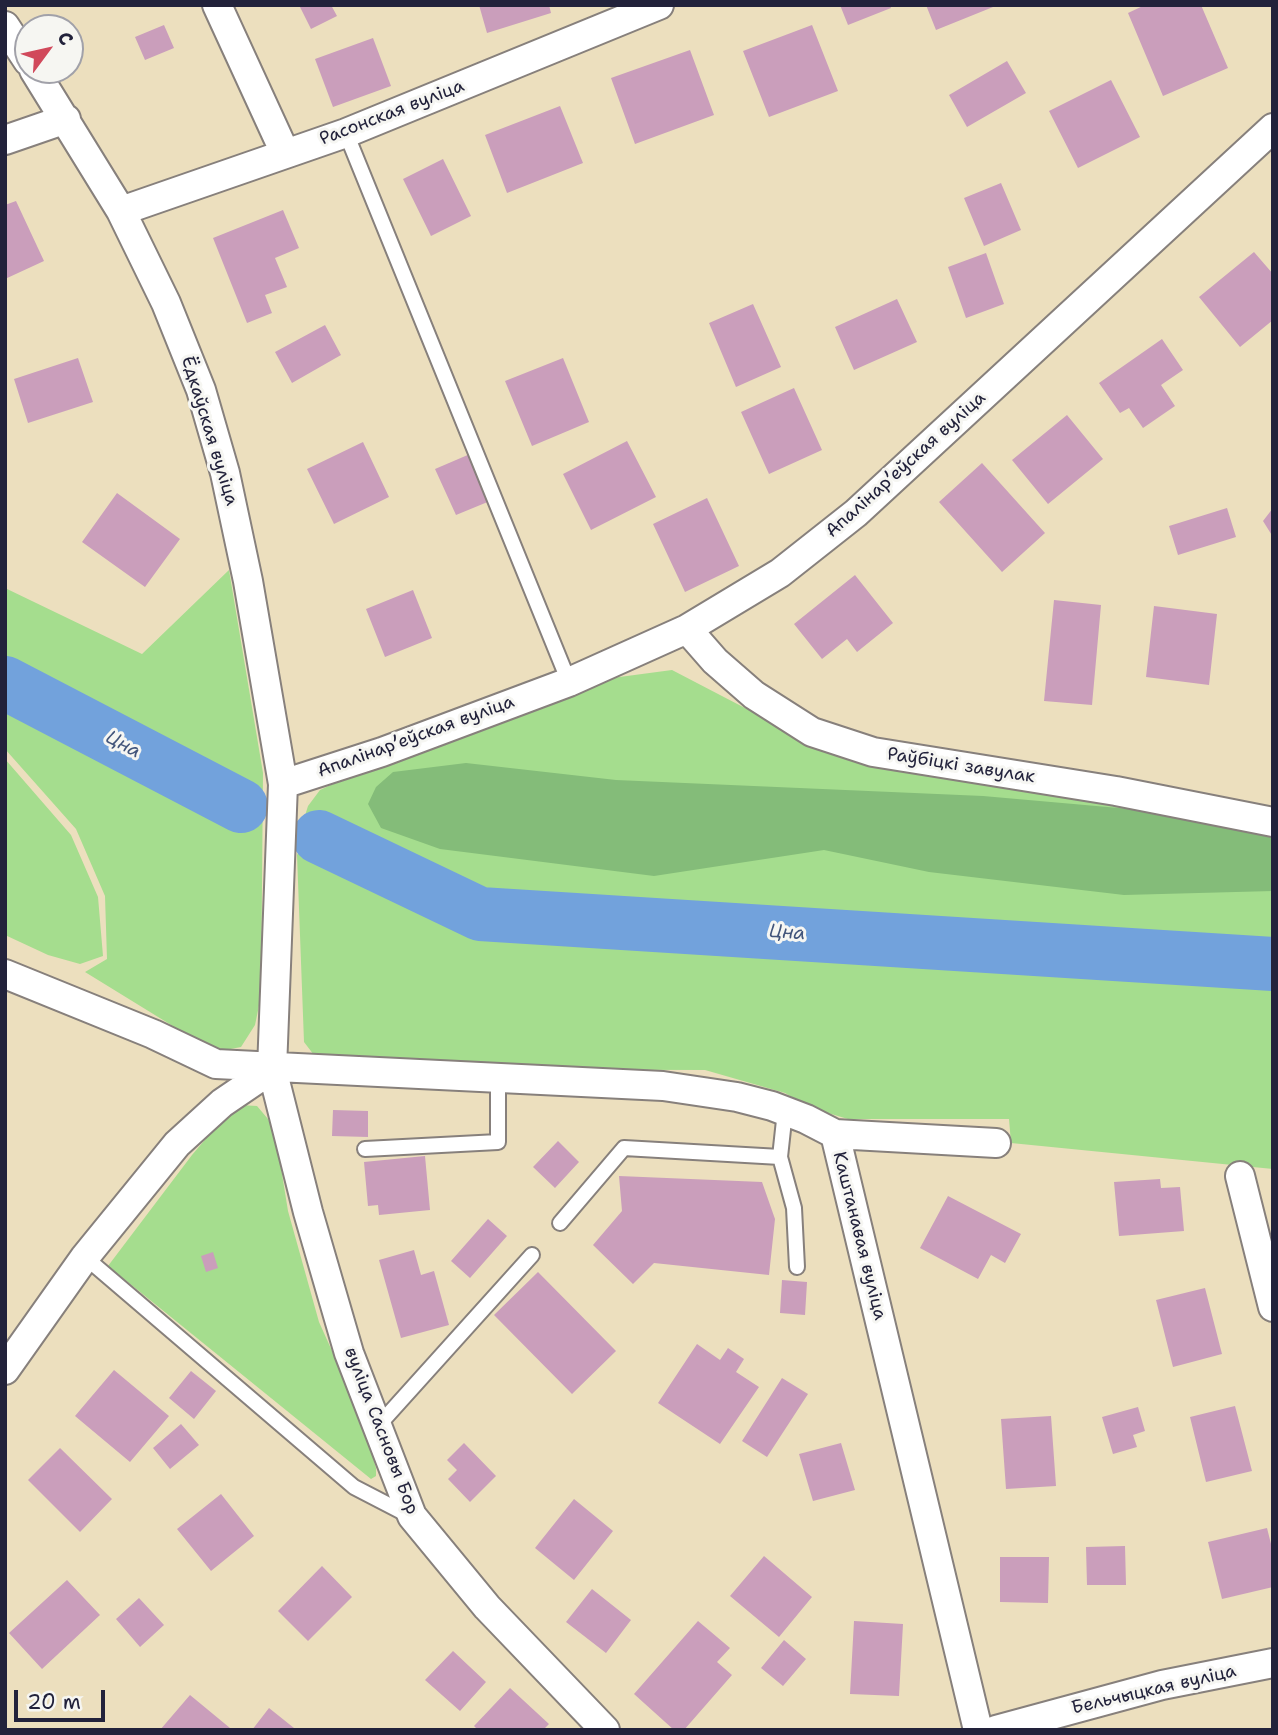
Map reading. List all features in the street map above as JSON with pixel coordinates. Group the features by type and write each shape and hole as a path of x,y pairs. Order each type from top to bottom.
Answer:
{"street":[{"path":"217,5 285,153"},
{"name":"Расонская вуліца","path":"121,211 346,133 659,5"},
{"name":"Ёдкаўская вуліца","path":"43,84 121,211 166,303 201,390 225,472 248,581 283,784"},
{"path":"5,140 66,119"},
{"name":"Апалінарʼеўская вуліца","path":"283,784 382,751 569,681 687,629 780,573 856,513 1273,128"},
{"name":"Раўбіцкі завулак","path":"687,629 715,661 754,695 812,732 861,748 940,764 1116,791 1273,822"},
{"name":"вуліца Сасновы Бор","path":"283,784 272,1069 349,1353 412,1516 487,1607 592,1726"},
{"path":"5,974 153,1034 216,1064 272,1069"},
{"path":"5,1370 85,1257 177,1144 222,1103 272,1069"},
{"name":"Каштанавая вуліца","path":"272,1069 663,1086 737,1097 785,1111 835,1135 978,1730"},
{"path":"835,1135 996,1143"},
{"path":"1240,1176 1273,1307"},
{"name":"Бельчыцкая вуліца","path":"996,1730 1161,1685 1273,1663"}],"lane":[{"path":"346,133 569,681"},
{"path":"365,1149 498,1142 498,1078"},
{"path":"785,1111 780,1157 794,1208 797,1267"},
{"path":"560,1223 624,1148 780,1157"},
{"path":"377,1427 532,1255"},
{"path":"85,1257 354,1488 412,1516"}],"green space":[{"path":"229,570 263,773 261,996 255,1025 241,1047 215,1052 85,972 107,959 105,896 76,829 5,749 5,588 142,654"},
{"path":"672,670 816,745 966,779 1273,832 1273,954 485,906 303,822 308,806 320,790 337,782 612,678"},
{"path":"5,759 71,835 98,897 103,956 80,964 48,955 5,935"},
{"path":"466,763 616,780 983,796 1164,812 1273,832 1273,891 1124,895 929,872 824,850 654,876 440,849 381,828 368,804 376,787 393,772"},
{"path":"304,839 471,925 1273,980 1273,1169 1011,1143 1009,1119 848,1119 811,1108 785,1093 705,1070 333,1069 317,1059 304,1042 297,855"},
{"path":"240,1105 257,1106 268,1119 276,1137 288,1211 319,1322 360,1413 376,1468 376,1476 371,1479 108,1266 192,1155 226,1115"}],"building":[{"path":"299,5 331,5 337,16 311,29"},
{"path":"479,5 549,5 551,13 487,33"},
{"path":"840,5 890,5 891,8 848,25"},
{"path":"926,5 998,5 936,30"},
{"path":"1145,5 1201,5 1228,68 1163,96 1128,13"},
{"path":"164,25 174,48 145,60 135,37"},
{"path":"812,25 838,91 769,117 743,51"},
{"path":"373,38 391,86 333,107 315,59"},
{"path":"690,50 714,115 635,144 611,78"},
{"path":"1007,61 1026,93 967,127 949,95"},
{"path":"1111,80 1140,137 1078,168 1049,111"},
{"path":"560,106 583,163 507,193 485,135"},
{"path":"443,159 471,216 431,236 403,179"},
{"path":"1001,183 1021,230 984,246 964,198"},
{"path":"16,201 44,261 5,279 5,205"},
{"path":"283,210 299,248 275,258 287,287 265,295 272,313 247,323 213,238"},
{"path":"1254,252 1273,274 1273,320 1240,347 1199,297"},
{"path":"986,253 1004,304 966,318 948,267"},
{"path":"897,299 917,342 854,370 835,327"},
{"path":"753,304 781,367 736,387 709,323"},
{"path":"325,325 341,355 292,383 275,352"},
{"path":"1162,339 1183,370 1161,385 1175,406 1143,428 1129,408 1120,413 1099,383"},
{"path":"78,358 93,402 28,423 14,379"},
{"path":"563,358 589,422 532,446 505,381"},
{"path":"794,388 822,450 769,474 741,412"},
{"path":"1067,415 1103,459 1048,504 1012,460"},
{"path":"627,441 656,497 591,530 563,474"},
{"path":"363,442 389,497 334,524 307,469"},
{"path":"470,454 490,501 456,515 435,469"},
{"path":"982,463 1045,533 1002,572 939,502"},
{"path":"117,493 180,539 145,587 82,542"},
{"path":"707,498 739,566 685,592 653,524"},
{"path":"1227,508 1236,537 1178,555 1169,526"},
{"path":"1273,508 1273,537 1263,521"},
{"path":"855,575 893,623 857,652 847,639 822,659 794,624"},
{"path":"413,590 432,638 385,657 366,609"},
{"path":"1054,600 1101,605 1092,705 1044,701"},
{"path":"1154,606 1217,614 1209,685 1146,677"},
{"path":"333,1110 368,1111 368,1137 332,1136"},
{"path":"558,1141 579,1162 555,1188 533,1167"},
{"path":"425,1156 430,1210 379,1215 378,1205 368,1206 364,1162"},
{"path":"619,1176 762,1182 775,1219 769,1275 654,1263 633,1284 593,1245 622,1211"},
{"path":"1160,1179 1161,1188 1180,1187 1184,1231 1119,1236 1114,1182"},
{"path":"948,1196 1021,1234 1005,1263 991,1255 978,1279 920,1248"},
{"path":"488,1219 507,1236 470,1278 451,1261"},
{"path":"414,1250 421,1275 434,1271 449,1325 401,1338 379,1260"},
{"path":"213,1252 218,1268 206,1272 201,1256"},
{"path":"538,1272 616,1351 572,1394 494,1315"},
{"path":"782,1280 807,1282 805,1315 780,1313"},
{"path":"1205,1288 1222,1354 1173,1367 1156,1300"},
{"path":"697,1344 720,1360 728,1348 744,1359 736,1372 759,1387 720,1444 658,1403"},
{"path":"114,1370 169,1416 130,1462 75,1416"},
{"path":"191,1371 216,1391 194,1419 169,1398"},
{"path":"782,1378 808,1394 767,1457 742,1441"},
{"path":"1235,1406 1252,1471 1206,1482 1190,1417"},
{"path":"1138,1407 1145,1431 1133,1435 1137,1447 1113,1454 1102,1417"},
{"path":"1051,1416 1056,1486 1006,1489 1001,1419"},
{"path":"181,1424 199,1445 170,1469 153,1448"},
{"path":"464,1443 496,1476 470,1502 448,1479 457,1470 447,1460"},
{"path":"841,1443 855,1490 813,1501 799,1454"},
{"path":"60,1448 112,1499 80,1532 28,1480"},
{"path":"221,1494 254,1536 211,1571 177,1529"},
{"path":"574,1499 613,1531 574,1580 535,1548"},
{"path":"1267,1528 1273,1552 1273,1587 1222,1599 1208,1542"},
{"path":"1125,1546 1126,1585 1087,1585 1086,1547"},
{"path":"764,1556 812,1597 779,1637 730,1596"},
{"path":"1000,1557 1049,1557 1048,1603 1000,1602"},
{"path":"322,1566 352,1597 308,1641 278,1611"},
{"path":"67,1580 100,1615 42,1669 9,1633"},
{"path":"592,1589 631,1620 606,1653 566,1622"},
{"path":"139,1598 164,1625 140,1647 116,1619"},
{"path":"698,1621 730,1648 717,1662 732,1675 684,1730 674,1730 634,1694"},
{"path":"854,1621 903,1624 899,1696 850,1694"},
{"path":"784,1640 806,1659 783,1686 761,1668"},
{"path":"453,1651 486,1682 460,1711 425,1680"},
{"path":"510,1688 549,1724 543,1730 478,1730 474,1726"},
{"path":"190,1695 230,1728 229,1730 160,1730"},
{"path":"269,1708 294,1728 252,1730"}],"waterway":[{"name":"Цна","path":"5,683 241,806"},
{"name":"Цна","path":"319,837 480,914 1273,964"}]}
